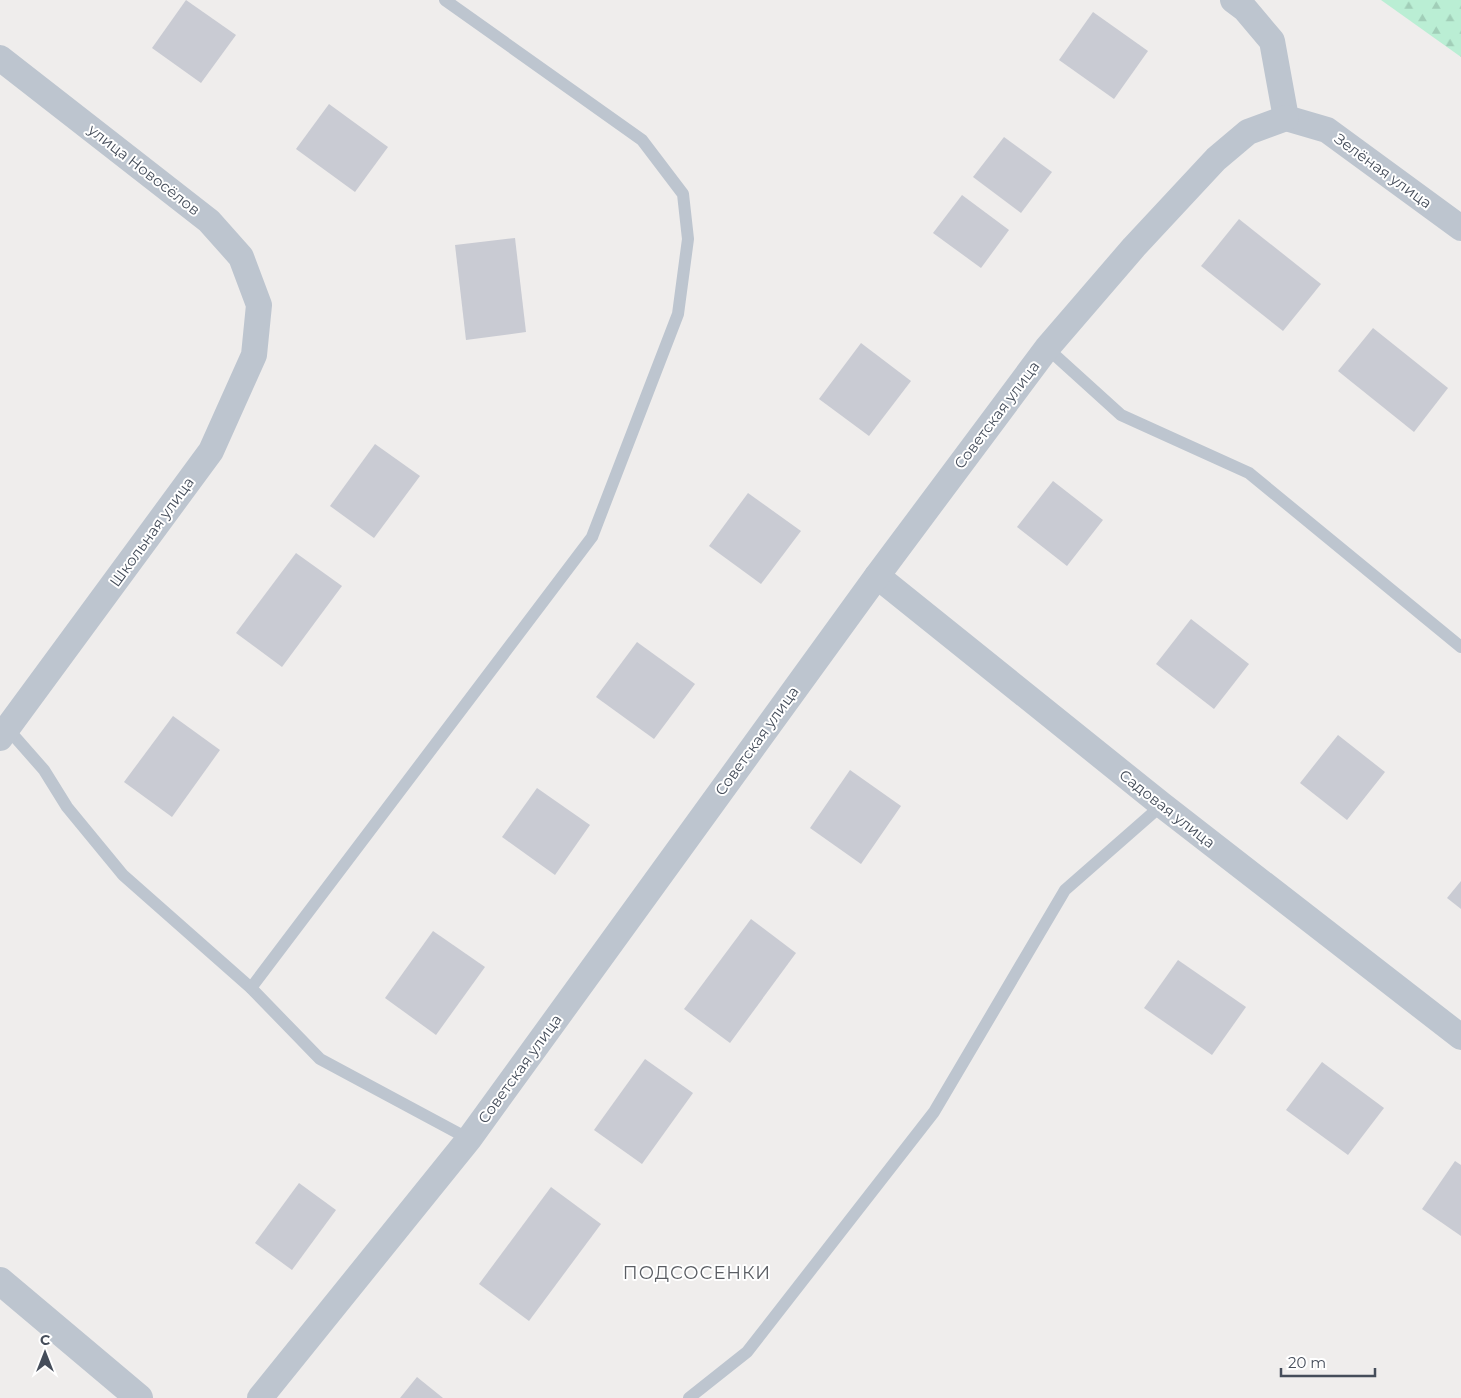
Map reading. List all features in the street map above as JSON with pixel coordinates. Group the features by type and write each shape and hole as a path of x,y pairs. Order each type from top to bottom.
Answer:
{"street":[{"path":"1233,0 1245,9 1272,41 1286,118"},
{"name":"улица Новосёлов","path":"0,58 209,221 241,257 259,305"},
{"name":"Зелёная улица","path":"1286,118 1327,130 1461,228"},
{"name":"Советская улица","path":"260,1398 469,1139 877,576 1047,348 1134,247 1216,159 1248,132 1286,118"},
{"name":"Школьная улица","path":"4,733 211,451 254,355 259,305"},
{"name":"Садовая улица","path":"877,576 1162,805 1461,1037"},
{"path":"0,1280 139,1398"}],"lane":[{"path":"251,988 592,537 678,314 688,240 683,194 642,140 445,0"},
{"path":"1047,348 1122,415 1249,473 1461,647"},
{"path":"4,733 44,770 66,807 123,875 251,988 320,1059 469,1139"},
{"path":"689,1398 748,1352 934,1112 1065,890 1162,805"}],"green space":[{"path":"1381,0 1461,0 1461,57"}],"building":[{"path":"186,0 236,35 201,83 152,48"},
{"path":"1093,12 1148,51 1114,99 1059,60"},
{"path":"329,104 388,147 355,192 296,149"},
{"path":"1004,137 1052,172 1021,213 973,177"},
{"path":"962,195 1009,230 981,268 933,233"},
{"path":"1239,219 1321,284 1283,331 1201,266"},
{"path":"515,238 526,332 466,340 455,245"},
{"path":"1373,328 1448,388 1414,432 1338,371"},
{"path":"861,343 911,381 869,436 819,399"},
{"path":"375,444 420,476 374,538 330,506"},
{"path":"1053,481 1103,520 1067,566 1017,527"},
{"path":"748,493 801,531 761,584 709,546"},
{"path":"296,553 342,586 282,667 236,633"},
{"path":"1191,619 1249,664 1214,709 1156,664"},
{"path":"637,642 695,684 654,739 596,697"},
{"path":"173,716 220,750 172,817 124,782"},
{"path":"1338,735 1385,772 1347,820 1300,783"},
{"path":"850,770 901,806 861,864 810,828"},
{"path":"537,788 590,825 555,875 502,837"},
{"path":"1461,881 1461,909 1447,898"},
{"path":"751,919 796,953 730,1043 684,1009"},
{"path":"433,931 485,967 436,1035 385,998"},
{"path":"1178,960 1246,1007 1212,1055 1144,1008"},
{"path":"645,1059 693,1093 642,1164 594,1130"},
{"path":"1322,1062 1384,1108 1348,1155 1286,1110"},
{"path":"1455,1161 1461,1165 1461,1236 1422,1209"},
{"path":"299,1183 336,1210 292,1270 255,1243"},
{"path":"551,1187 601,1224 529,1321 479,1284"},
{"path":"417,1377 443,1398 400,1398"}],"district":[{"name":"ПОДСОСЕНКИ","path":"697,1273"}]}
